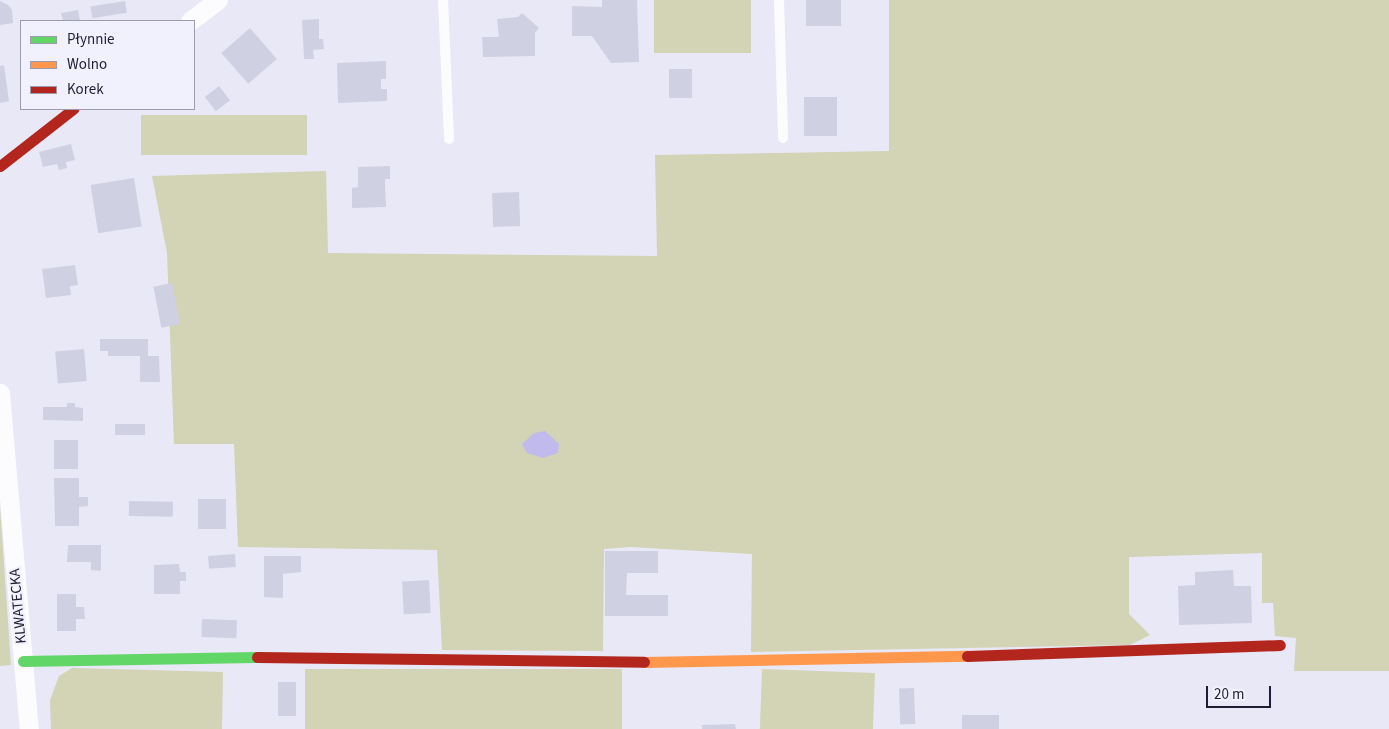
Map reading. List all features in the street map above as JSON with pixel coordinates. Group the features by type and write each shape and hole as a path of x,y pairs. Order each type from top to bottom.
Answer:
{"street":[{"path":"191,20 218,0"},
{"path":"0,166 72,110"},
{"name":"KLWATECKA","path":"0,393 29,729"},
{"path":"23,661 169,657 348,657 650,662 926,658 1280,645"}],"lane":[{"path":"443,0 449,139"},
{"path":"780,0 783,138"}],"green space":[{"path":"654,0 751,0 751,53 654,53"},
{"path":"889,0 1389,0 1389,671 1294,671 1296,638 1275,636 1273,603 1262,603 1262,553 1129,557 1129,614 1150,635 1130,645 751,652 752,554 630,547 604,549 603,651 442,650 437,550 238,547 234,444 174,444 167,253 152,176 326,171 328,253 657,256 655,155 889,151"},
{"path":"141,115 307,115 307,155 141,155"},
{"path":"0,507 11,665 0,666"},
{"path":"72,668 223,672 222,729 51,729 50,700 59,676"},
{"path":"305,669 622,669 622,729 305,729"},
{"path":"762,669 875,673 873,729 760,729"}],"shaded area":[{"path":"545,431 559,444 558,453 543,458 527,453 522,444 534,433"}],"building":[{"path":"602,0 637,0 639,62 611,63 592,36 572,36 572,6 602,7"},
{"path":"806,0 841,0 841,26 806,26"},
{"path":"0,1 8,5 12,10 13,23 0,25"},
{"path":"125,1 127,13 92,18 90,6"},
{"path":"78,10 80,20 63,20 61,13"},
{"path":"522,13 539,28 535,33 535,56 483,57 482,37 499,37 497,19 518,17"},
{"path":"319,19 319,39 323,39 324,49 313,50 314,59 304,59 302,20"},
{"path":"250,28 277,59 248,84 221,53"},
{"path":"386,61 386,79 381,79 381,89 387,89 387,101 338,103 337,63"},
{"path":"4,65 9,101 0,103 0,66"},
{"path":"669,69 692,69 692,98 669,98"},
{"path":"219,86 230,100 216,111 205,97"},
{"path":"804,97 837,97 837,136 804,136"},
{"path":"71,144 75,160 66,162 67,168 59,170 57,164 43,167 39,152"},
{"path":"390,166 390,179 385,179 386,207 352,208 352,188 358,187 358,167"},
{"path":"134,178 142,226 98,233 91,185"},
{"path":"519,192 520,226 493,227 492,193"},
{"path":"75,265 78,285 70,286 71,295 46,298 42,269"},
{"path":"172,283 180,324 161,328 153,287"},
{"path":"100,339 148,339 148,356 159,356 160,382 140,382 140,356 108,356 108,351 100,351"},
{"path":"84,349 87,381 58,383 55,352"},
{"path":"67,403 75,403 75,407 83,408 83,421 43,420 43,407 67,407"},
{"path":"115,424 145,424 145,435 115,435"},
{"path":"54,440 78,440 78,469 54,469"},
{"path":"54,478 79,478 79,497 88,497 88,506 79,507 79,526 55,526"},
{"path":"198,499 226,499 226,529 198,529"},
{"path":"129,501 173,502 173,517 129,516"},
{"path":"68,545 101,545 101,571 91,570 91,562 67,562"},
{"path":"605,551 658,551 658,573 627,573 626,595 668,595 668,616 605,616"},
{"path":"235,554 236,567 209,569 208,556"},
{"path":"264,556 301,556 301,572 283,574 283,598 264,597"},
{"path":"179,564 180,572 186,572 186,581 180,581 180,594 154,594 154,565"},
{"path":"1233,570 1234,586 1251,586 1252,623 1179,625 1178,586 1195,585 1195,572"},
{"path":"429,580 431,613 404,614 402,581"},
{"path":"57,594 76,594 76,607 84,607 85,619 76,619 76,631 57,631"},
{"path":"202,619 237,620 236,638 201,637"},
{"path":"278,682 296,682 296,716 278,716"},
{"path":"914,688 915,724 900,725 899,689"},
{"path":"962,715 999,715 999,729 962,729"},
{"path":"735,724 736,729 702,729 702,725"}],"traffic: fast":[{"path":"23,661 257,657"}],"traffic: slow":[{"path":"644,662 967,656"}],"traffic: jam":[{"path":"0,166 72,110"},
{"path":"967,656 1280,645"},
{"path":"257,657 644,662"}]}
